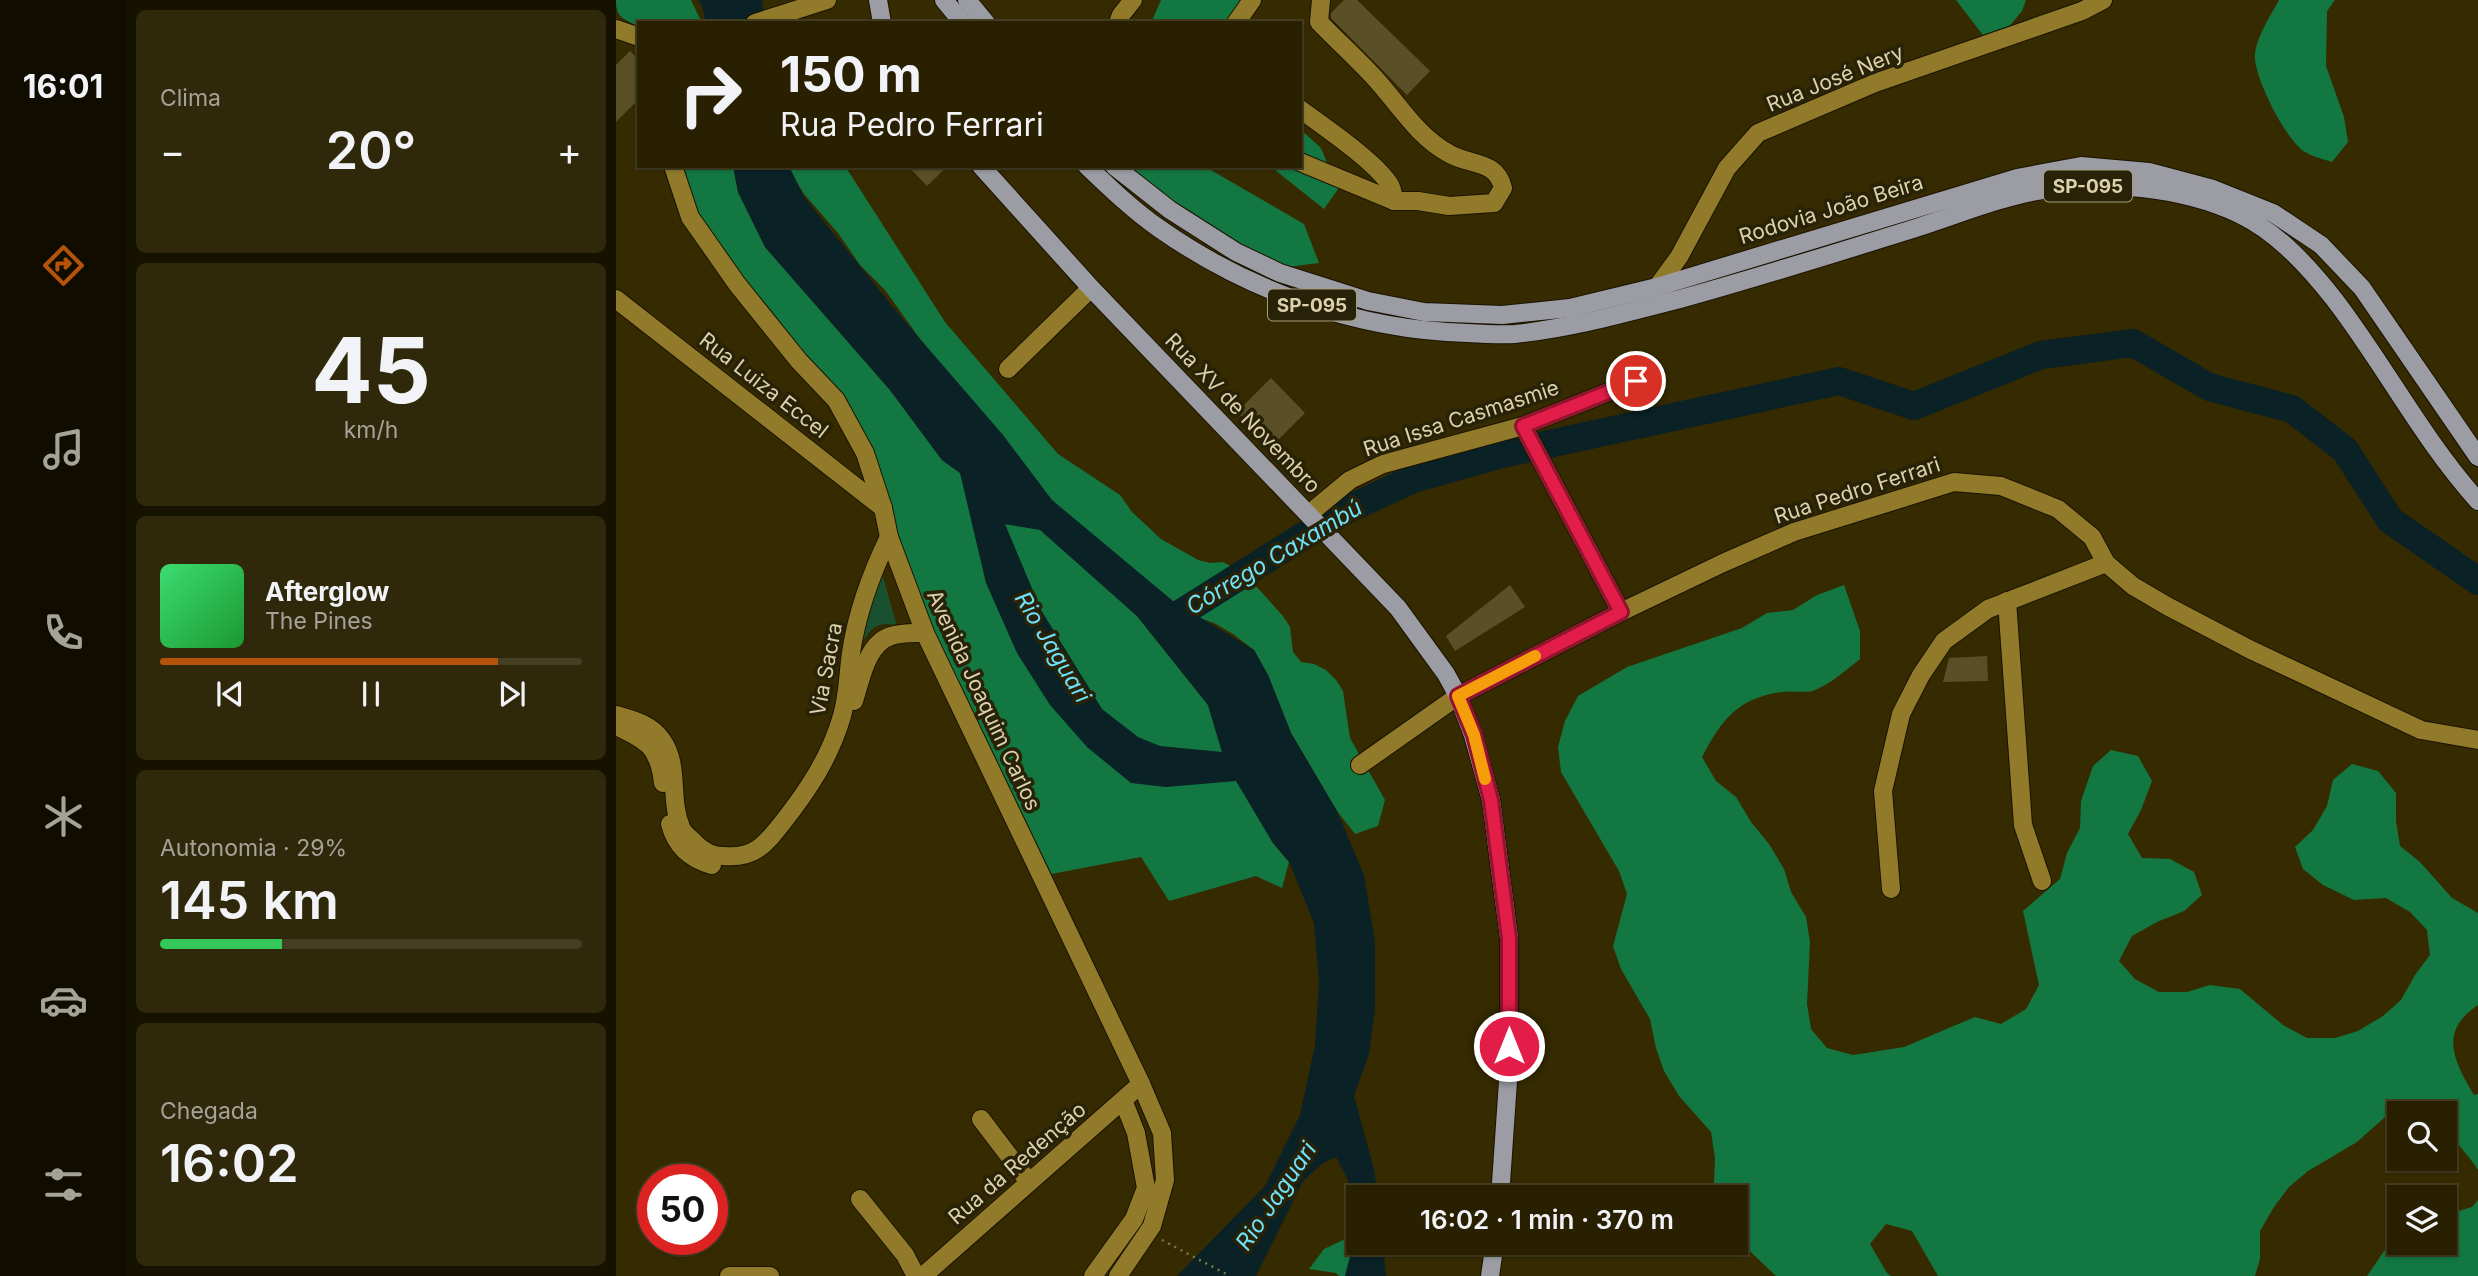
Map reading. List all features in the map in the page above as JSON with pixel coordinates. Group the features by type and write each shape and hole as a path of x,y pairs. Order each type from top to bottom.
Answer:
{"main road":[{"path":"878,0 882,21"},
{"path":"944,0 961,21"},
{"path":"967,0 984,21"},
{"name":"Rodovia João Beira","path":"1116,168 1170,211 1236,252 1280,273 1368,302 1424,312 1502,315 1570,308 1657,287 2017,178 2081,166 2149,172 2213,189 2273,213 2321,245 2362,288 2478,457"},
{"name":"Rua XV de Novembro","path":"983,168 1091,288 1398,608 1446,674 1458,696 1474,735 1491,800 1509,938 1509,1067 1501,1185"},
{"name":"Rodovia João Beira","path":"1089,168 1158,228 1226,270 1314,306 1368,322 1430,332 1510,334 1576,326 1778,272 2040,190 2099,185 2150,189 2205,202 2240,214 2277,239 2311,270 2360,333 2458,479 2478,501"},
{"path":"1490,1276 1493,1255"}],"street":[{"path":"761,21 827,0"},
{"path":"1119,21 1133,0"},
{"path":"1237,21 1252,0"},
{"path":"1302,163 1394,201 1418,201 1449,206 1494,202 1503,188 1500,176 1493,169 1448,153 1412,124 1379,82 1319,22 1321,0"},
{"name":"Rua José Nery","path":"1657,287 1679,257 1727,168 1758,133 1875,83 2082,11 2103,0"},
{"path":"616,29 637,36"},
{"path":"1302,110 1347,144 1384,177 1392,188 1394,201"},
{"name":"Avenida Joaquim Carlos","path":"674,168 690,217 737,284 783,342 836,400 865,453 883,508 889,537 925,633 1162,1133 1166,1181 1152,1226 1118,1276"},
{"path":"1007,369 1091,288"},
{"name":"Rua Luiza Eccel","path":"616,299 883,508"},
{"name":"Rua Issa Casmasmie","path":"1310,516 1350,480 1383,464 1525,431 1636,381"},
{"path":"1525,431 1621,612"},
{"name":"Rua Pedro Ferrari","path":"1360,765 1458,696 1621,612 1794,532 1954,482 2001,485 2058,509 2092,537 2106,563 2133,586 2249,649 2421,730 2478,740"},
{"name":"Via Sacra","path":"847,711 851,652 864,597 873,569 889,537"},
{"path":"1891,889 1883,791 1901,713 1921,675 1944,641 1988,609 2106,563"},
{"path":"2007,601 2024,825 2042,881"},
{"name":"Via Sacra","path":"658,745 666,810 673,838 684,851 698,861 718,867 739,868 752,865 769,856 805,809 823,779 847,711 878,643 890,636 925,633"},
{"path":"616,715 640,722 656,733 658,745"},
{"path":"616,726 658,745"},
{"name":"Rua da Redenção","path":"923,1276 1141,1084"},
{"path":"1093,1276 1134,1219 1146,1188 1136,1133 1123,1100"},
{"path":"981,1119 1029,1182"},
{"path":"860,1199 905,1255 916,1276"},
{"path":"729,1276 770,1276"}],"path":[{"path":"1180,1249 1230,1276"}],"green space":[{"path":"616,0 691,0 701,21 637,21 637,26 619,15"},
{"path":"1161,0 1259,0 1233,21 1152,21"},
{"path":"1956,0 2026,0 2022,11 1992,47"},
{"path":"2279,0 2335,0 2327,11 2326,66 2344,117 2348,142 2332,162 2309,154 2295,143 2273,108 2257,70 2257,45"},
{"path":"1302,131 1321,148 1338,189 1324,209 1273,168 1302,168"},
{"path":"680,168 733,168 738,192 765,247 890,390 942,460 960,473 1004,524 1040,529 1137,616 1208,705 1225,762 1273,843 1289,862 1282,888 1256,876 1169,901 1141,857 1051,874 999,782 922,620 868,450 699,219"},
{"path":"788,168 846,168 945,322 1058,454 1120,495 1132,512 1161,539 1198,560 1223,562 1245,574 1290,627 1293,652 1301,662 1326,670 1343,691 1350,738 1385,800 1378,826 1355,834 1337,811 1291,733 1268,675 1254,650 1214,623 1175,610 1045,506 885,290 860,265 838,233 804,194"},
{"path":"1133,168 1207,168 1304,224 1319,263 1264,270 1179,213"},
{"path":"880,574 896,623 874,628 861,644 873,578"},
{"path":"1844,585 1860,631 1860,659 1815,690 1767,695 1743,705 1724,721 1702,757 1716,781 1736,797 1769,844 1806,917 1810,942 1807,1004 1811,1029 1827,1048 1853,1055 1904,1047 1975,1017 2001,1024 2026,1009 2039,985 2023,911 2060,879 2067,853 2080,828 2081,801 2093,766 2111,750 2138,756 2152,781 2128,834 2142,858 2170,859 2194,872 2202,895 2184,911 2132,936 2119,961 2135,979 2159,992 2187,992 2210,985 2240,989 2283,1025 2307,1038 2335,1038 2358,1031 2383,1016 2401,1000 2430,955 2427,930 2410,912 2386,898 2354,900 2323,885 2303,869 2295,847 2313,830 2327,806 2333,780 2352,764 2378,771 2396,793 2396,821 2400,846 2420,862 2452,898 2478,913 2478,1005 2458,1025 2454,1047 2456,1059 2467,1083 2474,1095 2478,1094 2478,1170 2457,1141 2457,1101 2387,1101 2387,1115 2357,1142 2308,1171 2289,1187 2260,1231 2260,1259 2255,1276 1938,1276 1912,1231 1886,1224 1870,1244 1891,1276 1776,1276 1748,1249 1748,1185 1714,1185 1715,1158 1711,1132 1679,1096 1664,1071 1650,1019 1621,969 1613,946 1627,894 1619,871 1561,772 1558,747 1565,721 1578,696 1627,667 1742,628 1767,613 1793,610 1817,595"},
{"path":"2478,1200 2478,1276 2367,1276 2387,1247 2387,1255 2457,1255 2457,1211 2472,1207"},
{"path":"1346,1239 1346,1255 1368,1255 1383,1276 1339,1276 1336,1273 1309,1269 1324,1249"}],"water":[{"path":"698,0 762,0 765,21 706,21"},
{"name":"Rio Jaguari","path":"733,168 790,168 804,197 902,318 1003,435 1052,500 1173,601 1254,650 1268,675 1291,733 1337,811 1364,875 1375,942 1375,1010 1369,1054 1354,1096 1376,1185 1348,1185 1336,1157 1323,1163 1303,1181 1256,1276 1177,1276 1265,1186 1300,1115 1315,1045 1319,982 1314,923 1289,862 1273,843 1236,781 1166,787 1131,783 1087,747 1050,705 1017,653 986,583 960,473 942,460 890,390 765,247 738,192","holes":["1005,524 1040,530 1137,616 1208,705 1222,752 1160,746 1138,737 1102,709 1041,610"]},
{"path":"1350,1255 1384,1255 1386,1276 1345,1276"}],"building":[{"path":"1344,0 1357,0 1430,71 1407,95 1331,18 1331,13"},
{"path":"630,51 637,58 637,101 616,122 616,65"},
{"path":"910,168 946,168 927,186"},
{"path":"1271,378 1305,413 1271,447 1237,412"},
{"path":"1510,585 1525,607 1455,651 1446,636"},
{"path":"1987,656 1988,681 1943,682 1949,658"}],"waterway":[{"name":"Córrego Caxambú","path":"1173,618 1340,513 1413,479 1498,455 1839,381 1914,406 2041,355 2133,343 2209,387 2292,409 2345,450 2390,520 2478,581"}],"slow traffic":[{"path":"1485,779 1474,735 1458,696 1535,656"}],"route":[{"path":"1509,1046 1509,938 1491,800 1474,735 1458,696 1621,612 1523,426 1636,381"}]}
